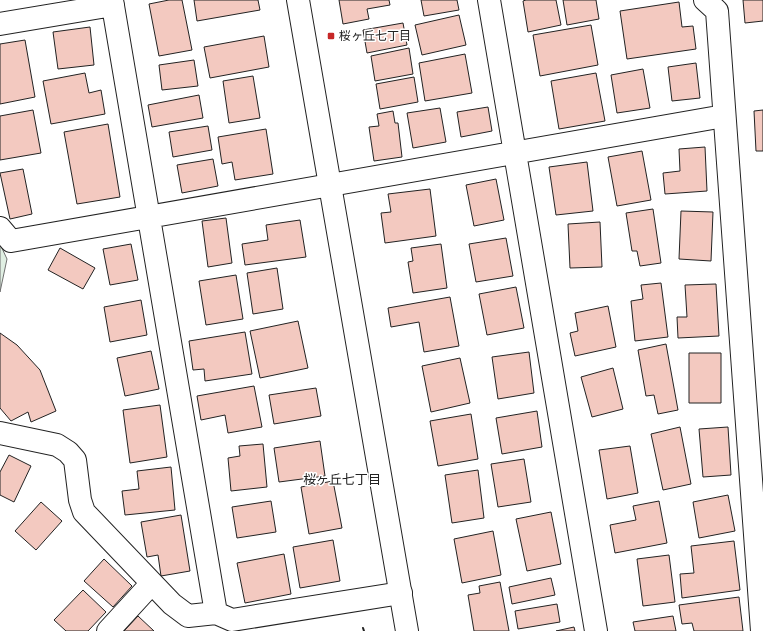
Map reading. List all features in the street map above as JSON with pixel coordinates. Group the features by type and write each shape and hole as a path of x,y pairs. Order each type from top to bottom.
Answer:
{"street":[{"path":"298,0 407,631"},
{"path":"488,0 596,631"},
{"path":"705,0 717,11 760,573 762,631"},
{"path":"0,24 112,2 216,613"},
{"path":"0,228 11,241 724,116"},
{"path":"0,433 57,445 68,452 75,460 80,500 84,512 172,604 188,616 216,613 232,620 401,593"},
{"path":"108,631 152,583"}],"green space":[{"path":"0,244 7,259 0,292"}],"building":[{"path":"169,0 182,0 192,50 159,56 149,4"},
{"path":"194,0 258,0 260,10 197,21"},
{"path":"339,0 389,0 390,5 367,9 369,19 343,24"},
{"path":"421,0 457,0 459,10 424,16"},
{"path":"556,0 561,25 528,32 523,1"},
{"path":"563,0 596,0 599,19 567,25"},
{"path":"743,0 763,0 763,21 745,23"},
{"path":"679,2 682,27 693,26 696,49 627,59 620,11"},
{"path":"459,15 466,45 422,55 415,25"},
{"path":"403,23 407,45 367,53 363,30"},
{"path":"591,25 598,65 540,76 533,35"},
{"path":"90,27 94,65 58,69 53,32"},
{"path":"264,36 269,67 210,78 204,47"},
{"path":"25,40 35,97 0,104 0,44"},
{"path":"409,48 413,74 375,81 371,56"},
{"path":"465,54 472,93 425,101 419,63"},
{"path":"194,60 198,86 162,90 159,65"},
{"path":"696,63 700,98 672,101 668,67"},
{"path":"643,69 650,108 617,113 611,75"},
{"path":"85,73 89,93 101,90 105,114 51,124 43,81"},
{"path":"596,73 605,121 559,129 551,81"},
{"path":"253,76 260,118 229,123 223,81"},
{"path":"414,77 418,102 380,109 376,84"},
{"path":"199,95 203,118 152,127 148,105"},
{"path":"488,107 492,131 461,137 457,112"},
{"path":"440,108 446,142 413,148 407,113"},
{"path":"33,110 41,153 0,160 0,116"},
{"path":"763,110 763,151 756,151 754,111"},
{"path":"393,111 395,123 398,123 402,157 374,161 369,127 379,126 377,114"},
{"path":"108,124 120,197 77,204 64,132"},
{"path":"208,126 212,150 173,157 169,132"},
{"path":"266,129 273,174 235,180 232,162 222,164 218,137"},
{"path":"705,147 707,191 665,194 663,173 680,171 679,149"},
{"path":"642,151 651,200 617,206 608,157"},
{"path":"213,159 218,186 182,193 177,165"},
{"path":"587,162 593,211 556,215 549,167"},
{"path":"23,169 32,214 10,219 0,173"},
{"path":"496,179 504,220 474,226 466,185"},
{"path":"430,189 436,236 385,243 381,213 391,212 388,194"},
{"path":"653,209 661,263 640,266 637,251 632,251 626,213"},
{"path":"681,211 713,212 711,261 679,259"},
{"path":"226,218 232,263 208,267 202,221"},
{"path":"300,220 306,257 245,265 242,244 268,240 266,225"},
{"path":"600,222 602,267 570,268 568,224"},
{"path":"506,238 513,276 476,282 469,244"},
{"path":"131,244 138,280 110,285 103,249"},
{"path":"441,244 447,288 413,293 408,262 413,261 411,248"},
{"path":"60,248 95,268 83,289 48,270"},
{"path":"277,268 283,309 253,314 247,273"},
{"path":"236,275 243,319 206,325 199,281"},
{"path":"661,283 668,337 635,341 631,301 643,299 641,285"},
{"path":"716,284 719,336 678,338 677,317 687,317 685,285"},
{"path":"516,287 524,328 487,335 479,294"},
{"path":"450,297 459,346 424,352 419,322 391,327 388,308"},
{"path":"141,300 147,335 110,342 104,307"},
{"path":"608,306 616,347 575,356 570,333 578,331 575,313"},
{"path":"298,321 308,368 260,378 250,331"},
{"path":"245,332 252,374 205,381 204,369 193,370 189,341"},
{"path":"0,333 17,345 40,370 56,411 31,422 28,412 11,421 0,408"},
{"path":"666,344 678,410 658,414 654,395 646,396 638,350"},
{"path":"151,351 159,389 125,396 117,358"},
{"path":"529,352 534,393 498,399 492,357"},
{"path":"689,353 721,353 721,403 689,403"},
{"path":"460,358 470,403 431,412 422,366"},
{"path":"613,368 623,409 592,417 581,377"},
{"path":"254,386 262,427 228,433 225,415 201,420 197,396"},
{"path":"316,388 321,416 274,424 269,395"},
{"path":"160,405 167,457 130,463 123,410"},
{"path":"537,411 542,447 502,454 496,418"},
{"path":"471,414 478,459 438,466 430,421"},
{"path":"680,427 691,484 663,490 651,434"},
{"path":"728,427 731,475 703,477 699,429"},
{"path":"320,441 325,476 279,482 274,448"},
{"path":"263,444 267,487 231,491 228,458 240,456 239,446"},
{"path":"630,446 638,493 607,499 599,450"},
{"path":"9,455 31,466 14,502 0,495 0,472"},
{"path":"524,459 531,502 498,507 491,464"},
{"path":"171,467 175,510 125,515 122,491 139,489 137,471"},
{"path":"478,470 484,518 452,523 445,475"},
{"path":"333,481 342,528 309,534 301,487"},
{"path":"728,495 735,531 699,538 693,502"},
{"path":"271,501 276,532 237,538 232,507"},
{"path":"659,501 667,543 615,553 610,525 636,520 633,506"},
{"path":"41,502 62,521 36,550 15,531"},
{"path":"551,512 561,564 527,571 516,519"},
{"path":"181,515 190,571 161,576 158,555 147,557 141,522"},
{"path":"493,531 501,575 462,583 454,539"},
{"path":"333,540 340,581 300,588 293,547"},
{"path":"734,541 740,590 682,598 680,574 694,573 691,546"},
{"path":"284,554 291,594 245,603 237,563"},
{"path":"669,555 675,602 643,606 637,559"},
{"path":"104,559 132,586 113,607 84,581"},
{"path":"551,578 555,595 512,604 509,587"},
{"path":"500,582 509,631 474,631 468,595 480,593 479,586"},
{"path":"83,590 106,612 88,631 66,631 54,620"},
{"path":"739,597 743,631 694,631 692,623 682,624 679,605"},
{"path":"557,604 560,622 518,629 515,611"},
{"path":"138,616 154,631 124,631"},
{"path":"673,616 676,631 635,631 633,622"},
{"path":"574,627 575,631 556,631"}],"place":[{"name":"桜ヶ丘七丁目","path":"331,36"}],"district":[{"name":"桜ヶ丘七丁目","path":"342,479"}]}
